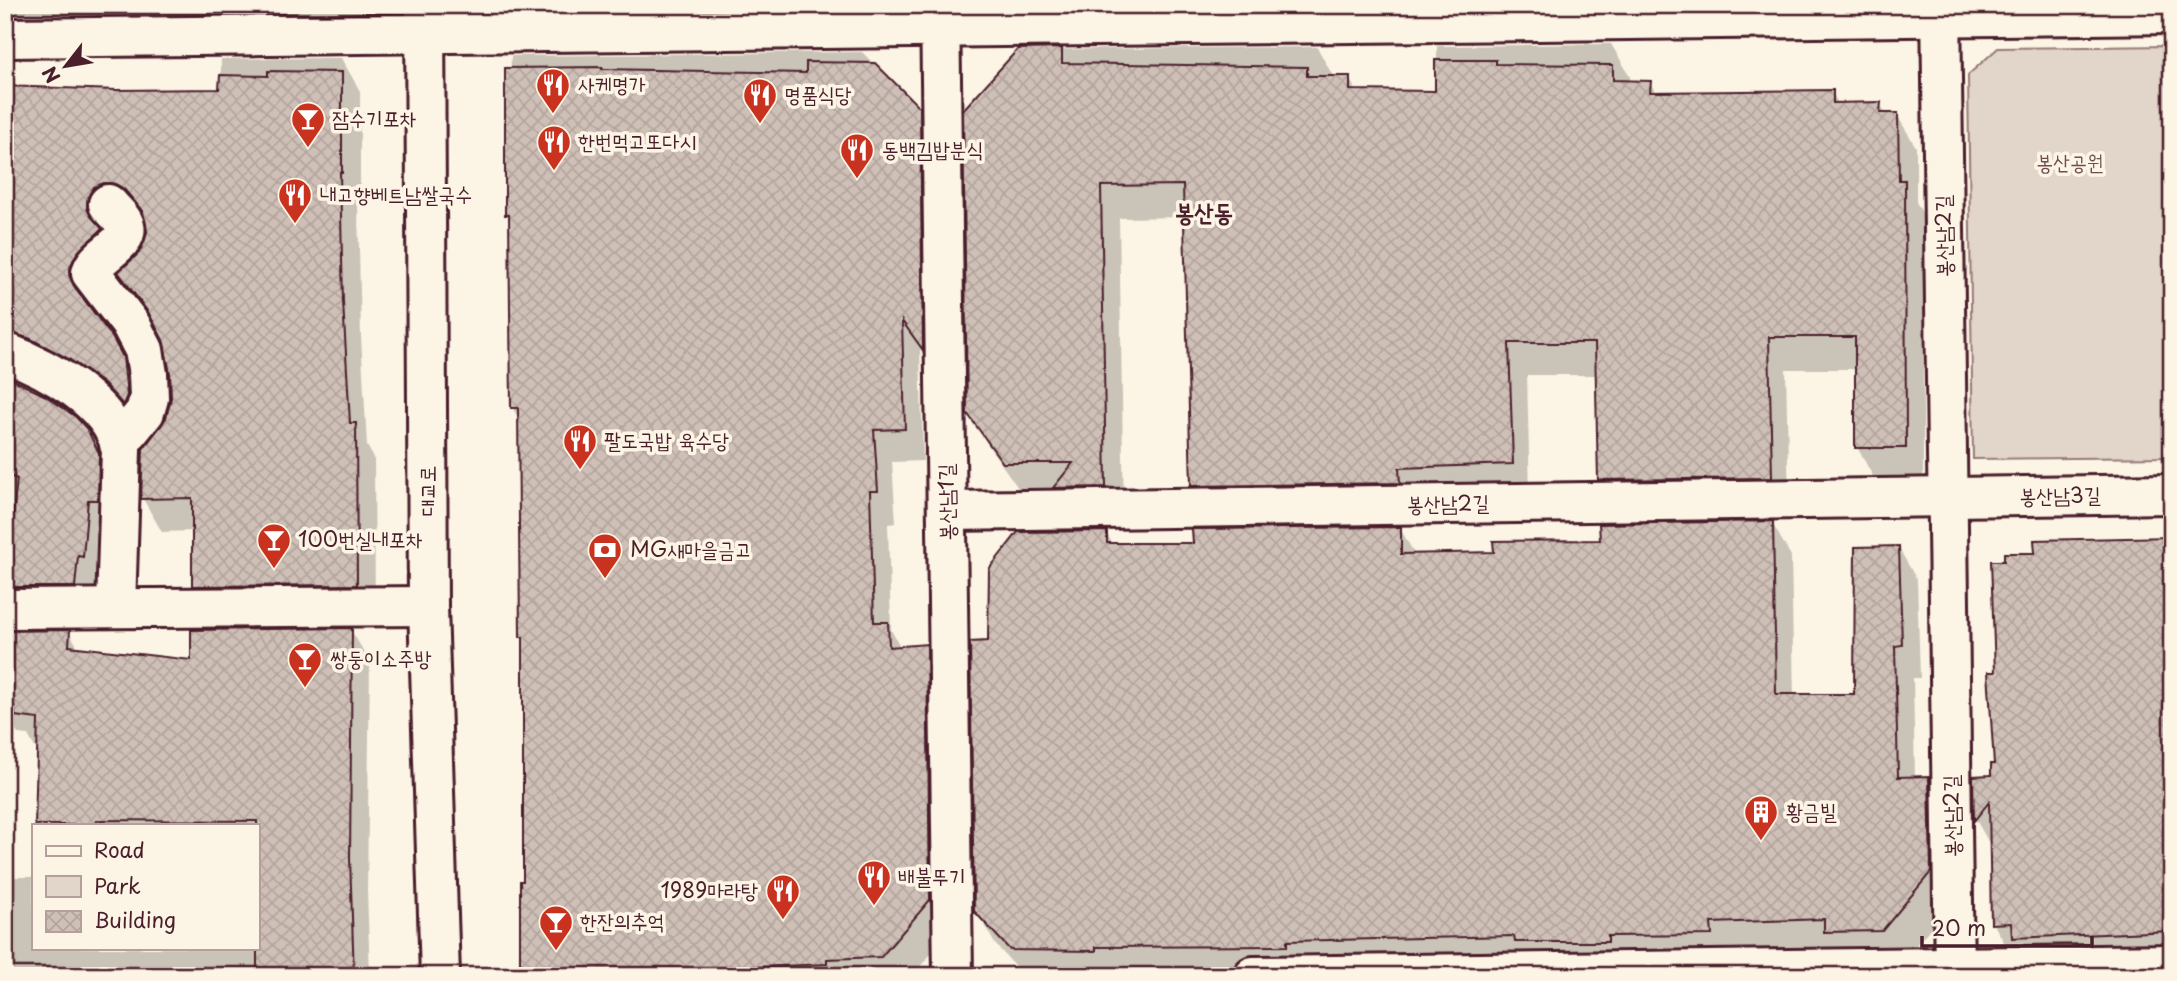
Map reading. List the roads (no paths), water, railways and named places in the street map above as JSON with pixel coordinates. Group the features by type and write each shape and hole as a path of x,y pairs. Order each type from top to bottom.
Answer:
{"street":[{"path":"5,38 425,19 1941,11 2172,13"},
{"name":"봉산남2길","path":"1941,11 1954,971"},
{"name":"봉산남1길","path":"940,16 953,976"},
{"name":"대교로","path":"425,19 428,606 440,976"},
{"path":"108,204 125,226 125,233 117,245 97,261 91,273 131,325 144,350 149,398 145,412 119,444"},
{"path":"5,352 34,363 69,384 96,408 114,431 119,444 116,608"},
{"name":"봉산남3길","path":"1948,497 2172,494"},
{"name":"봉산남2길","path":"947,511 1948,497"},
{"path":"5,609 428,606"},
{"path":"1253,976 1954,971 2172,964"}],"place":[{"name":"사케명가","path":"553,115"},
{"name":"명품식당","path":"760,125"},
{"name":"잠수기포차","path":"308,149"},
{"name":"한번먹고또다시","path":"554,172"},
{"name":"동백김밥분식","path":"857,180"},
{"name":"내고향베트남쌀국수","path":"295,225"},
{"name":"팔도국밥 육수당","path":"580,471"},
{"name":"100번실내포차","path":"274,570"},
{"name":"MG새마을금고","path":"605,580"},
{"name":"쌍둥이소주방","path":"305,689"},
{"name":"황금빌","path":"1761,842"},
{"name":"배불뚜기","path":"874,907"},
{"name":"1989마라탕","path":"783,921"},
{"name":"한잔의추억","path":"556,952"}],"district":[{"name":"봉산동","path":"1204,213"}],"park label":[{"name":"봉산공원","path":"2070,163"}]}
